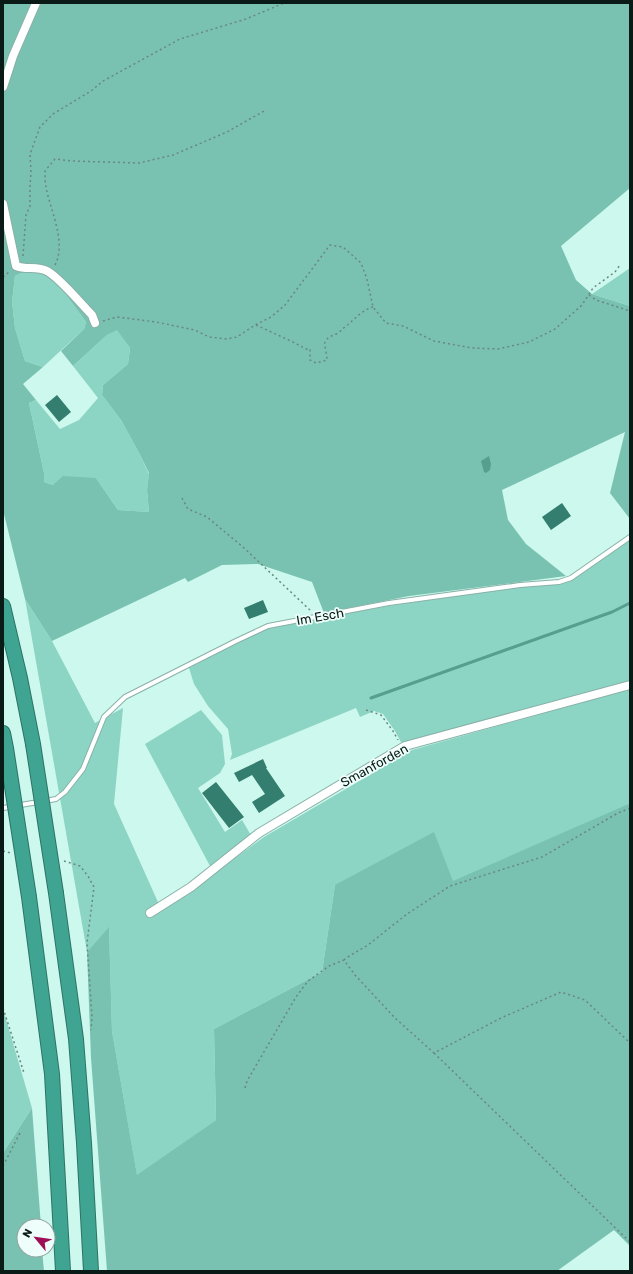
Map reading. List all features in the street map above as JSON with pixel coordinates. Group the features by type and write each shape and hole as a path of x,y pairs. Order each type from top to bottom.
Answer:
{"highway":[{"path":"3,606 20,678 33,744 56,893 76,1039 84,1143 91,1271"},
{"path":"3,733 30,897 52,1074 63,1271"}],"street":[{"path":"3,87 13,56 36,3"},
{"path":"3,204 16,266 20,268 41,269 50,274 58,280 92,315 95,323"},
{"name":"Smanforden","path":"150,913 192,887 259,833 402,747 630,685"}],"lane":[{"name":"Im Esch","path":"3,808 56,799 65,792 84,769 104,717 125,697 268,626 389,603 520,585 559,582 571,578 630,537"}],"path":[{"path":"16,266 23,259 26,215 30,206 30,154 40,127 53,114 91,91 102,81 180,39 246,19 284,3"},
{"path":"50,274 58,260 60,247 54,214 46,186 45,171 55,159 138,163 173,155 227,132 264,111"},
{"path":"95,323 117,317 156,322 196,330 209,336 227,339 237,337 255,325 271,317 285,304 330,245 344,247 361,263 367,279 373,307 386,323 403,326 434,341 472,348 498,349 529,342 555,329 582,305 593,288 615,272 620,265"},
{"path":"589,295 596,300 630,311"},
{"path":"255,325 306,349 310,349 310,360 316,363 327,360 327,352 324,345 329,336 339,332 365,309 373,307"},
{"path":"182,498 188,509 208,517 243,547 317,617"},
{"path":"366,710 381,715 393,731 402,747"},
{"path":"245,1088 247,1081 296,997 308,981 329,966 344,960 368,945 407,914 450,886 542,856 618,813 630,808"},
{"path":"3,851 12,854"},
{"path":"58,860 80,866 94,887 87,943 92,1017 91,1030"},
{"path":"344,960 355,975 395,1018 434,1053 630,1242"},
{"path":"434,1053 501,1018 561,992 585,1000 630,1043"},
{"path":"3,1008 24,1073"},
{"path":"3,1166 21,1131"}],"shaded area":[{"path":"3,3 630,3 630,188 561,246 576,280 592,294 630,306 630,519 610,493 625,432 502,490 508,520 526,544 566,576 409,596 324,613 312,582 258,564 222,565 188,582 185,578 52,641 25,599 3,510","holes":["33,270 48,275 64,292 86,322 84,329 61,351 73,366 107,335 117,330 130,348 128,364 103,385 102,395 121,420 149,473 147,490 149,512 118,510 96,478 63,476 53,485 44,482 44,473 29,403 36,400 23,384 43,367 25,361 15,328 12,302 15,276"]},
{"path":"630,268 630,306 592,294"},
{"path":"34,270 48,275 64,292 86,322 84,329 43,367 25,361 15,328 12,302 15,276"},
{"path":"117,329 130,348 128,364 103,385 102,395 121,420 149,474 147,490 149,512 118,510 96,478 53,485 44,482 44,473 29,403 36,400 60,429 79,420 98,398 73,366 107,335"},
{"path":"489,456 491,464 490,470 486,473 484,472 481,461"},
{"path":"630,539 630,683 402,744 383,714 374,711 360,717 356,708 230,760 232,754 228,729 208,706 194,684 189,668 268,627 388,606 519,587 559,584 572,580"},
{"path":"25,599 52,641 95,723 123,708 114,804 162,911 264,837 412,750 630,689 630,803 453,882 335,885 322,972 214,1029 216,1120 137,1176 112,1031 109,928 87,952"},
{"path":"201,710 222,735 225,764 220,773 198,788 225,832 242,820 252,837 210,866 145,744"},
{"path":"630,803 630,1246 614,1230 557,1271 107,1271 91,1058 87,952 109,927 112,1031 137,1175 216,1120 214,1029 322,972 335,885 434,832 453,881"},
{"path":"3,1009 32,1108 3,1153"},
{"path":"32,1108 40,1218 16,1218 16,1258 43,1258 44,1271 3,1271 3,1153"}],"building":[{"path":"57,395 71,412 59,422 45,405"},
{"path":"562,503 571,516 551,530 542,517"},
{"path":"263,600 268,612 249,619 244,608"},
{"path":"263,759 266,768 285,796 259,813 252,802 265,794 252,775 239,782 234,773"},
{"path":"216,782 244,817 229,828 202,793"}],"waterway":[{"path":"371,698 612,612 630,603"}]}
